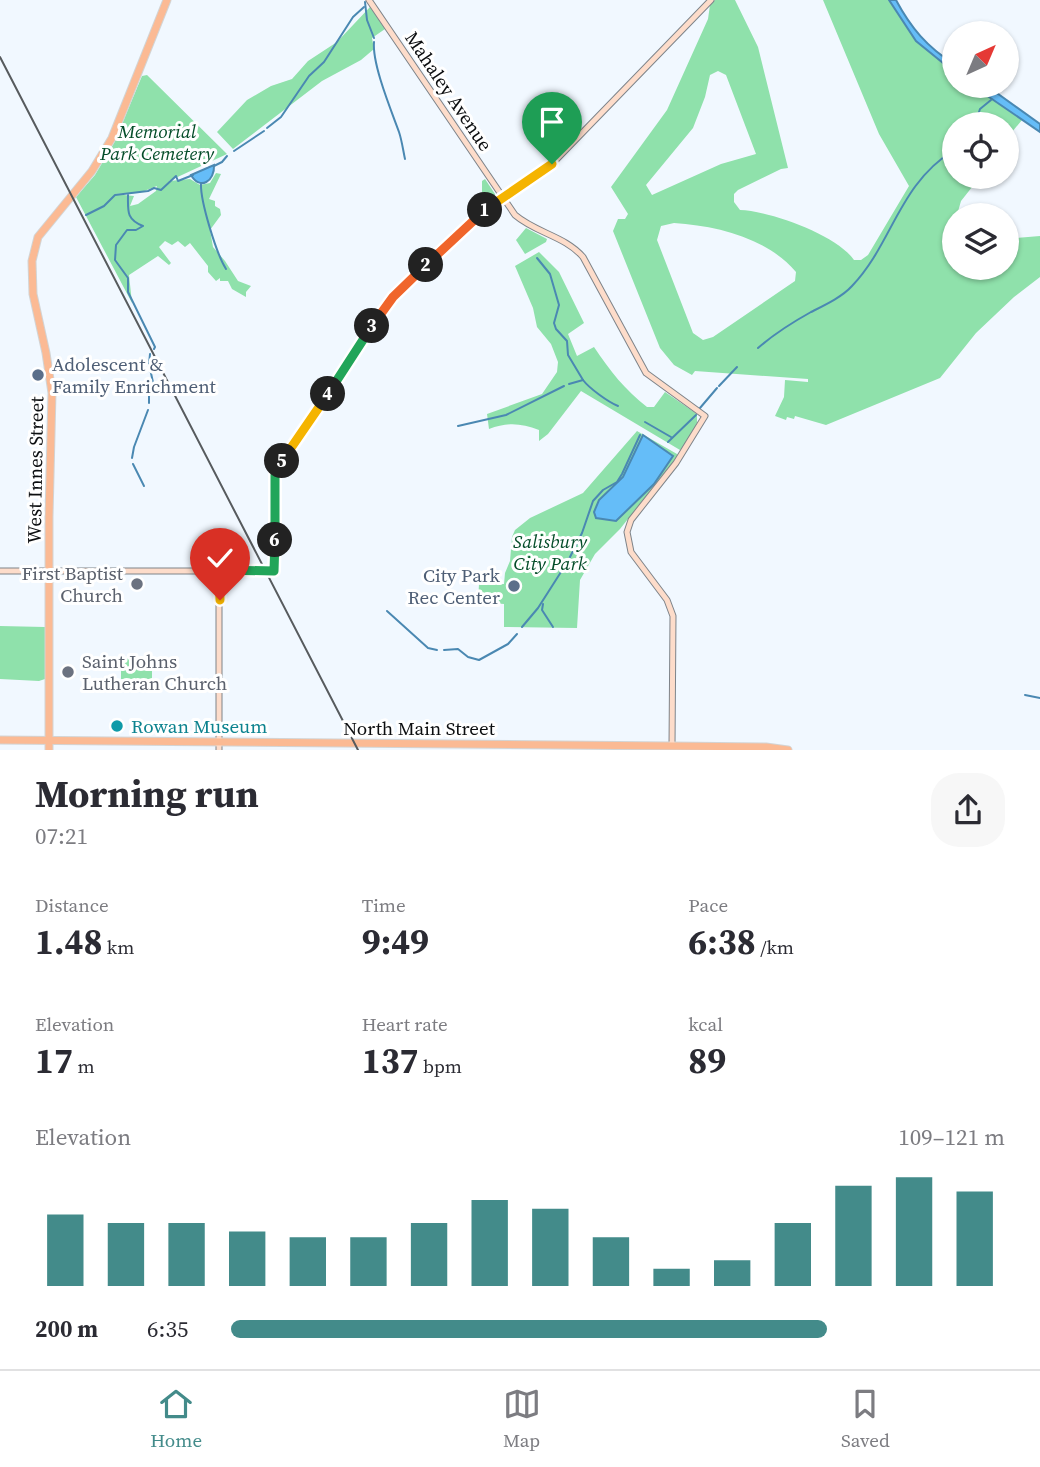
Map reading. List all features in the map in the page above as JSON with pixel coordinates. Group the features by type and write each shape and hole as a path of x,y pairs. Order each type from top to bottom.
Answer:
{"main road":[{"name":"West Innes Street","path":"49,750 48,517 52,393 33,294 31,269 37,244 45,231 108,146 167,0"},
{"name":"North Main Street","path":"0,740 219,746 672,746 766,747 788,750"}],"street":[{"name":"Mahaley Avenue","path":"369,0 502,199 530,226 576,248 646,373 705,416 676,463 629,524 627,536 630,549 667,600 673,616 672,746"},
{"path":"0,571 274,571 275,475 388,303 477,217 552,164 711,0"},
{"path":"219,570 219,746"}],"green space":[{"path":"715,0 735,0 758,47 788,168 738,190 734,194 734,202 740,210 785,220 818,233 854,260 861,260 868,255 909,186 879,134 823,0 889,0 916,41 942,62 942,98 990,98 1010,112 942,112 942,189 970,189 960,203 942,203 942,280 1019,280 1019,238 1040,236 1040,277 976,333 940,378 826,425 795,416 794,419 787,417 786,420 775,416 784,397 785,380 808,382 808,379 695,371 692,375 674,365 660,348 613,231 618,219 625,219 628,214 611,187 667,110 708,19 710,5","holes":["718,71 726,75 756,154 721,164 652,195 646,185 693,128 710,75","674,223 708,227 756,242 771,250 796,272 795,281 713,337 703,340 693,333 657,240 661,226"]},
{"path":"370,7 385,29 372,38 374,49 361,60 322,81 233,149 217,132 247,100 271,86 292,79 308,61 337,42"},
{"name":"Memorial Park Cemetery","path":"147,75 227,154 169,181 190,179 200,185 210,183 216,173 221,174 209,199 215,201 221,215 210,230 213,247 238,281 251,286 246,297 232,289 228,281 220,281 220,278 216,281 190,243 185,247 178,241 172,245 165,241 159,247 171,263 169,265 158,256 129,275 132,303 76,197 95,175 114,143 142,76","holes":["157,186 156,191 138,204 130,206 134,196 114,194 139,193"]},
{"path":"485,179 497,197 488,203 482,195 482,181"},
{"path":"526,228 547,239 525,254 516,240"},
{"path":"539,252 559,272 584,323 568,334 577,356 594,347 618,380 647,407 654,407 665,392 697,414 697,423 683,448 680,450 581,391 548,434 539,441 539,430 526,426 508,424 489,429 487,414 542,394 557,372 558,362 551,344 537,327 533,308 515,266"},
{"name":"Salisbury City Park","path":"637,431 677,454 677,457 620,529 595,554 580,580 577,628 504,627 504,604 478,602 479,584 504,584 515,530 530,518 583,493"},
{"path":"0,626 45,627 45,679 0,679"},
{"path":"121,657 152,657 152,679 121,679"}],"water":[{"path":"889,0 896,0 920,36 942,55 942,62 916,41"},
{"path":"990,98 1004,98 1040,124 1040,132 1019,118 1019,112 1011,112"},
{"path":"214,165 212,176 206,182 199,182 191,175"},
{"path":"643,435 673,456 654,484 616,521 596,518 594,512 599,500 623,477"}],"waterway":[{"path":"365,2 367,20 374,38"},
{"path":"267,128 281,117 309,76 324,62 353,17 364,7"},
{"path":"374,42 379,74 399,132 405,159"},
{"path":"979,112 991,100"},
{"path":"234,151 264,131"},
{"path":"214,166 227,156"},
{"path":"758,348 784,328 852,286 877,252 920,180 942,159"},
{"path":"86,215 104,206 115,195 154,188 161,190 176,176 178,181 193,175"},
{"path":"201,183 209,226 226,269"},
{"path":"128,195 131,217 143,226 136,230 127,230 116,245 115,260 128,278 128,292 154,349"},
{"path":"537,258 550,274 559,305 554,323 556,329 567,341 568,355 583,380"},
{"path":"149,403 154,387 149,364 150,354"},
{"path":"719,386 737,367"},
{"path":"569,384 583,380 618,406"},
{"path":"458,426 506,415 564,386"},
{"path":"700,408 717,388"},
{"path":"132,458 148,410"},
{"path":"668,442 696,415"},
{"path":"645,422 671,437"},
{"path":"522,627 538,608 568,561 582,533 593,501 603,490 617,482 640,435"},
{"path":"133,464 144,486"},
{"path":"543,604 542,610 553,627"},
{"path":"387,611 428,648 437,650"},
{"path":"444,650 458,649 468,657 479,660 508,644 517,634"},
{"path":"1025,695 1040,698"}],"railway":[{"path":"0,57 358,750"}],"place":[{"name":"Adolescent & Family Enrichment","path":"38,375"},
{"name":"First Baptist Church","path":"137,584"},
{"name":"City Park Rec Center","path":"514,586"},
{"name":"Saint Johns Lutheran Church","path":"68,672"},
{"name":"Rowan Museum","path":"117,726"}],"route":[{"path":"220,600 219,570 274,571 276,472 382,310 477,217 552,164"}]}
